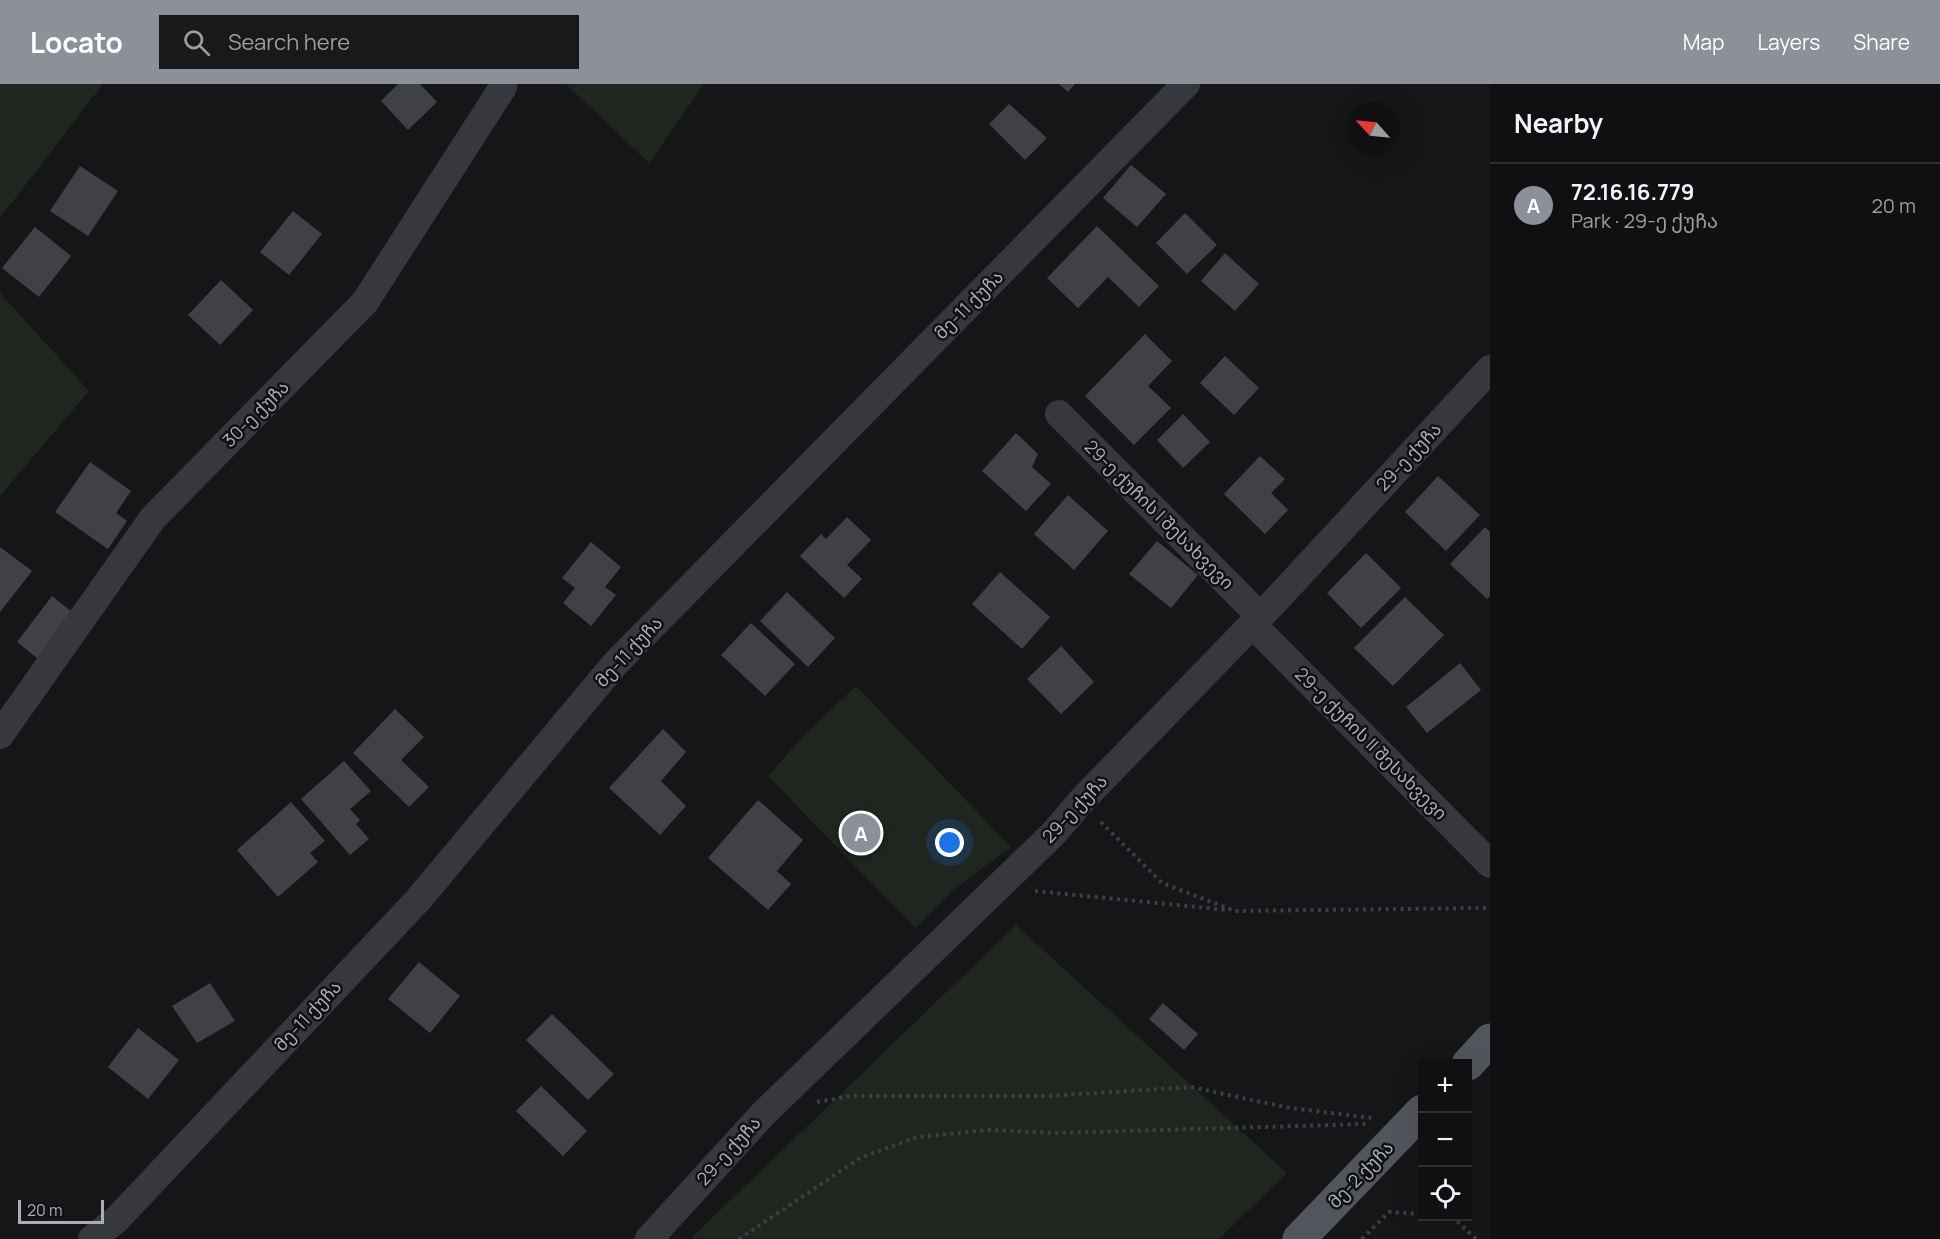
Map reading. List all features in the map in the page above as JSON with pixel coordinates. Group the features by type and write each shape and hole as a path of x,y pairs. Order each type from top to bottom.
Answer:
{"main road":[{"path":"1472,1059 1490,1040"},
{"name":"მე-2 ქუჩა","path":"1299,1239 1417,1117"}],"street":[{"name":"მე-11 ქუჩა","path":"92,1239 117,1219 418,900 615,664 1186,84"},
{"name":"30-ე ქუჩა","path":"0,735 153,518 365,302 503,87"},
{"name":"29-ე ქუჩა","path":"649,1239 764,1113 1053,834 1084,798 1256,620 1490,369"},
{"name":"29-ე ქუჩის I შესახვევი","path":"1059,414 1256,620"},
{"name":"29-ე ქუჩის II შესახვევი","path":"1256,620 1490,864"}],"path":[{"path":"1084,798 1104,826 1162,883 1234,910"},
{"path":"998,888 1234,910 1490,908"},
{"path":"764,1113 851,1096 1047,1096 1191,1087 1290,1108 1417,1117"},
{"path":"739,1239 860,1158 917,1137 989,1130 1056,1133 1417,1117"},
{"path":"1362,1239 1389,1212 1418,1214"},
{"path":"1457,1221 1476,1239"}],"shaded area":[{"path":"0,84 103,84 0,218"},
{"path":"566,84 704,84 649,163"},
{"path":"0,293 89,391 0,496"},
{"path":"856,686 1011,847 952,891 915,928 768,776 806,733"},
{"path":"1016,925 1287,1173 1219,1239 690,1239"}],"building":[{"path":"398,84 420,84 437,102 408,130 381,101"},
{"path":"1059,84 1075,84 1068,92"},
{"path":"1009,104 1047,138 1025,160 989,124"},
{"path":"1131,165 1166,194 1137,227 1103,198"},
{"path":"80,166 118,191 88,236 50,211"},
{"path":"293,211 322,234 289,275 260,252"},
{"path":"1185,213 1217,245 1187,274 1156,243"},
{"path":"1097,226 1159,286 1139,307 1108,277 1078,308 1047,278"},
{"path":"35,227 71,256 39,297 2,268"},
{"path":"1225,253 1259,284 1235,311 1201,281"},
{"path":"221,280 253,310 220,345 188,315"},
{"path":"1145,334 1172,361 1148,386 1171,408 1134,445 1085,396"},
{"path":"1225,356 1259,388 1234,415 1200,383"},
{"path":"1183,414 1210,442 1183,468 1157,440"},
{"path":"1016,433 1038,454 1032,467 1051,484 1026,511 982,471"},
{"path":"1260,456 1285,479 1271,493 1288,510 1265,534 1224,494"},
{"path":"90,462 131,491 116,513 127,521 108,549 55,512"},
{"path":"1438,476 1480,515 1446,551 1405,512"},
{"path":"1068,495 1108,531 1074,570 1034,534"},
{"path":"847,517 871,540 847,565 862,579 844,598 800,556 821,534 826,539"},
{"path":"1485,527 1490,532 1490,596 1487,599 1450,564"},
{"path":"1157,541 1198,575 1171,608 1129,574"},
{"path":"591,542 621,567 605,587 616,595 591,626 563,603 575,588 562,578"},
{"path":"0,547 32,571 0,612"},
{"path":"1366,553 1401,588 1361,628 1327,593"},
{"path":"1000,572 1050,617 1022,649 972,604"},
{"path":"787,592 835,638 808,667 760,621"},
{"path":"52,596 77,616 42,662 17,642"},
{"path":"1405,597 1444,635 1393,686 1354,648"},
{"path":"751,623 795,664 765,696 721,655"},
{"path":"1061,646 1094,682 1061,714 1027,679"},
{"path":"1460,663 1481,690 1427,733 1406,707"},
{"path":"395,709 424,737 401,760 429,787 409,807 353,753"},
{"path":"663,729 686,752 661,781 686,806 660,835 609,788"},
{"path":"344,761 371,791 350,809 360,820 356,824 369,839 350,855 301,799"},
{"path":"758,800 803,840 777,871 791,884 768,910 708,858"},
{"path":"291,802 325,841 310,853 318,862 278,897 237,850"},
{"path":"419,962 460,996 430,1033 388,999"},
{"path":"210,983 235,1021 197,1043 172,1006"},
{"path":"1163,1003 1198,1034 1184,1050 1149,1019"},
{"path":"552,1014 614,1074 588,1100 526,1040"},
{"path":"138,1028 179,1060 148,1099 108,1067"},
{"path":"541,1086 587,1131 563,1156 516,1111"}],"place":[{"name":"72.16.16.779","path":"861,833"}]}
